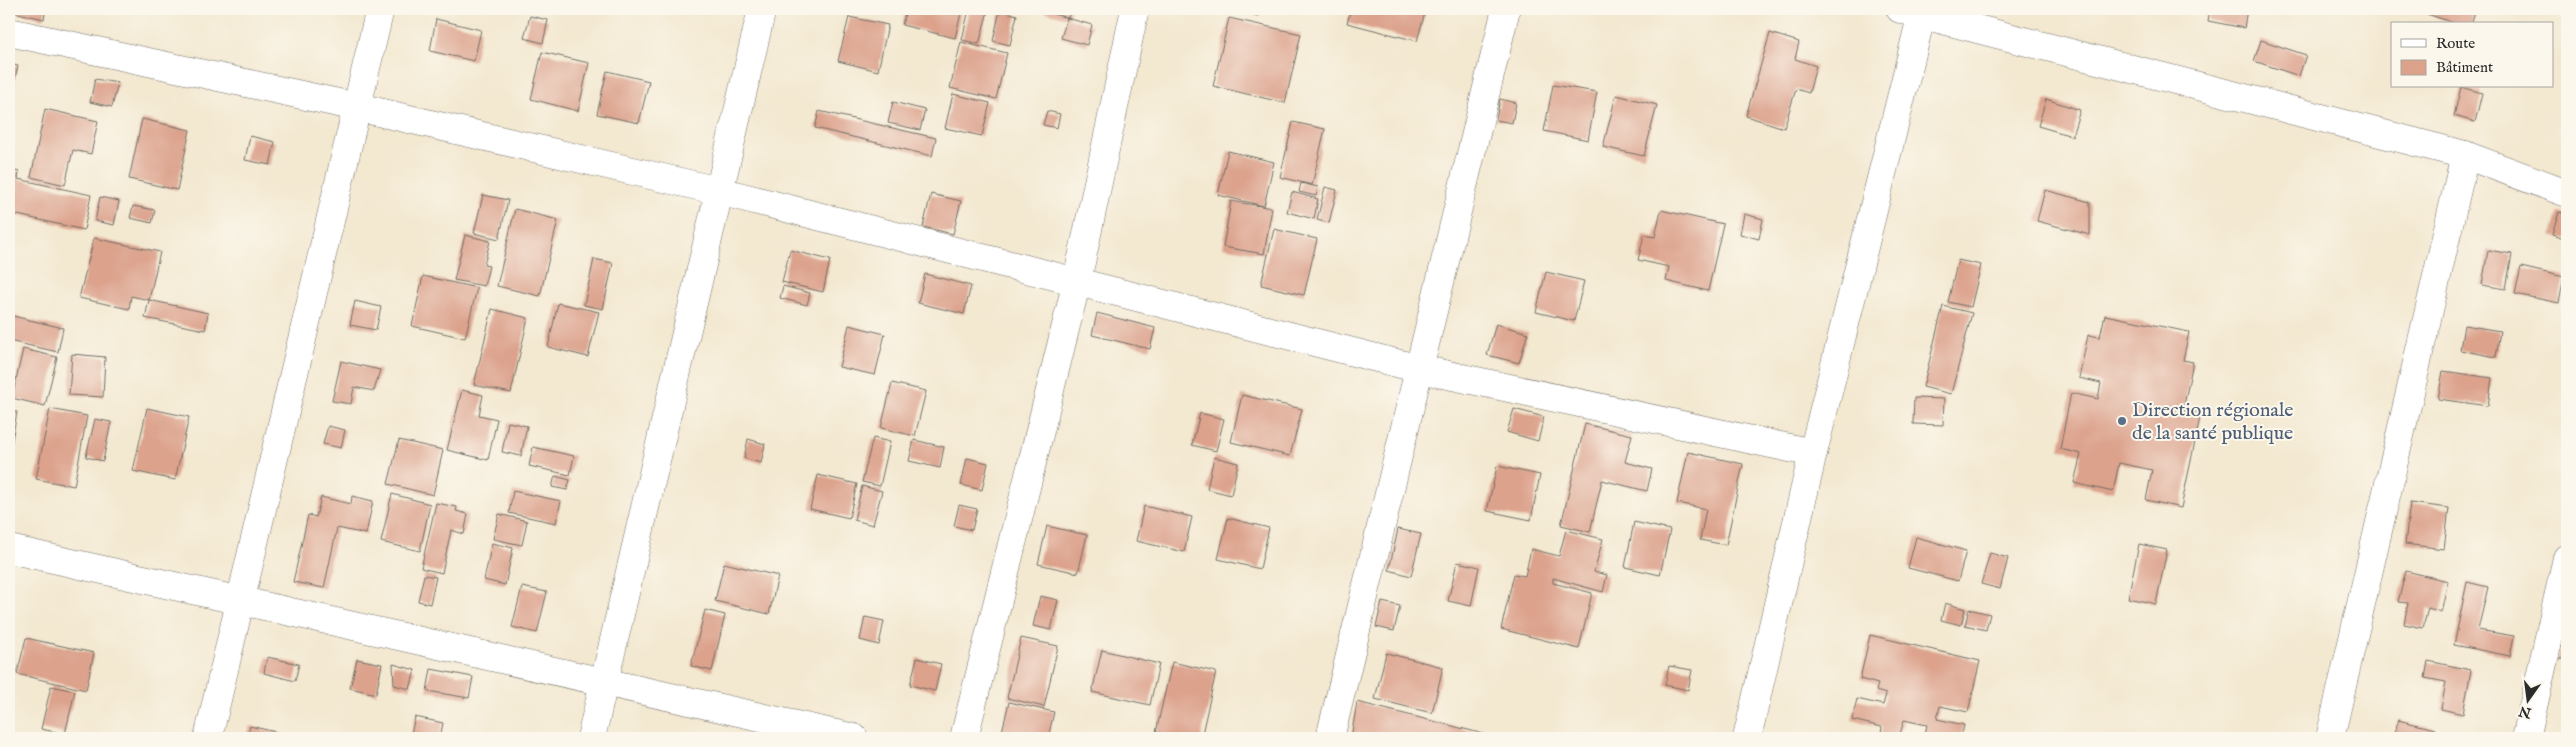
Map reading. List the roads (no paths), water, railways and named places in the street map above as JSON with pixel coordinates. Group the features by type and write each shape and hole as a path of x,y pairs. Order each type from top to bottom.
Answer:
{"street":[{"path":"208,738 380,9"},
{"path":"591,738 762,9"},
{"path":"964,738 1077,281 1135,9"},
{"path":"1330,738 1506,9"},
{"path":"1747,738 1915,10 2464,156 2567,192"},
{"path":"9,32 357,107 719,191 1420,369 1813,453"},
{"path":"2330,738 2464,156"},
{"path":"9,549 854,738"},
{"path":"2526,738 2567,558"}],"place":[{"name":"Direction régionale de la santé publique","path":"2122,421"}]}
